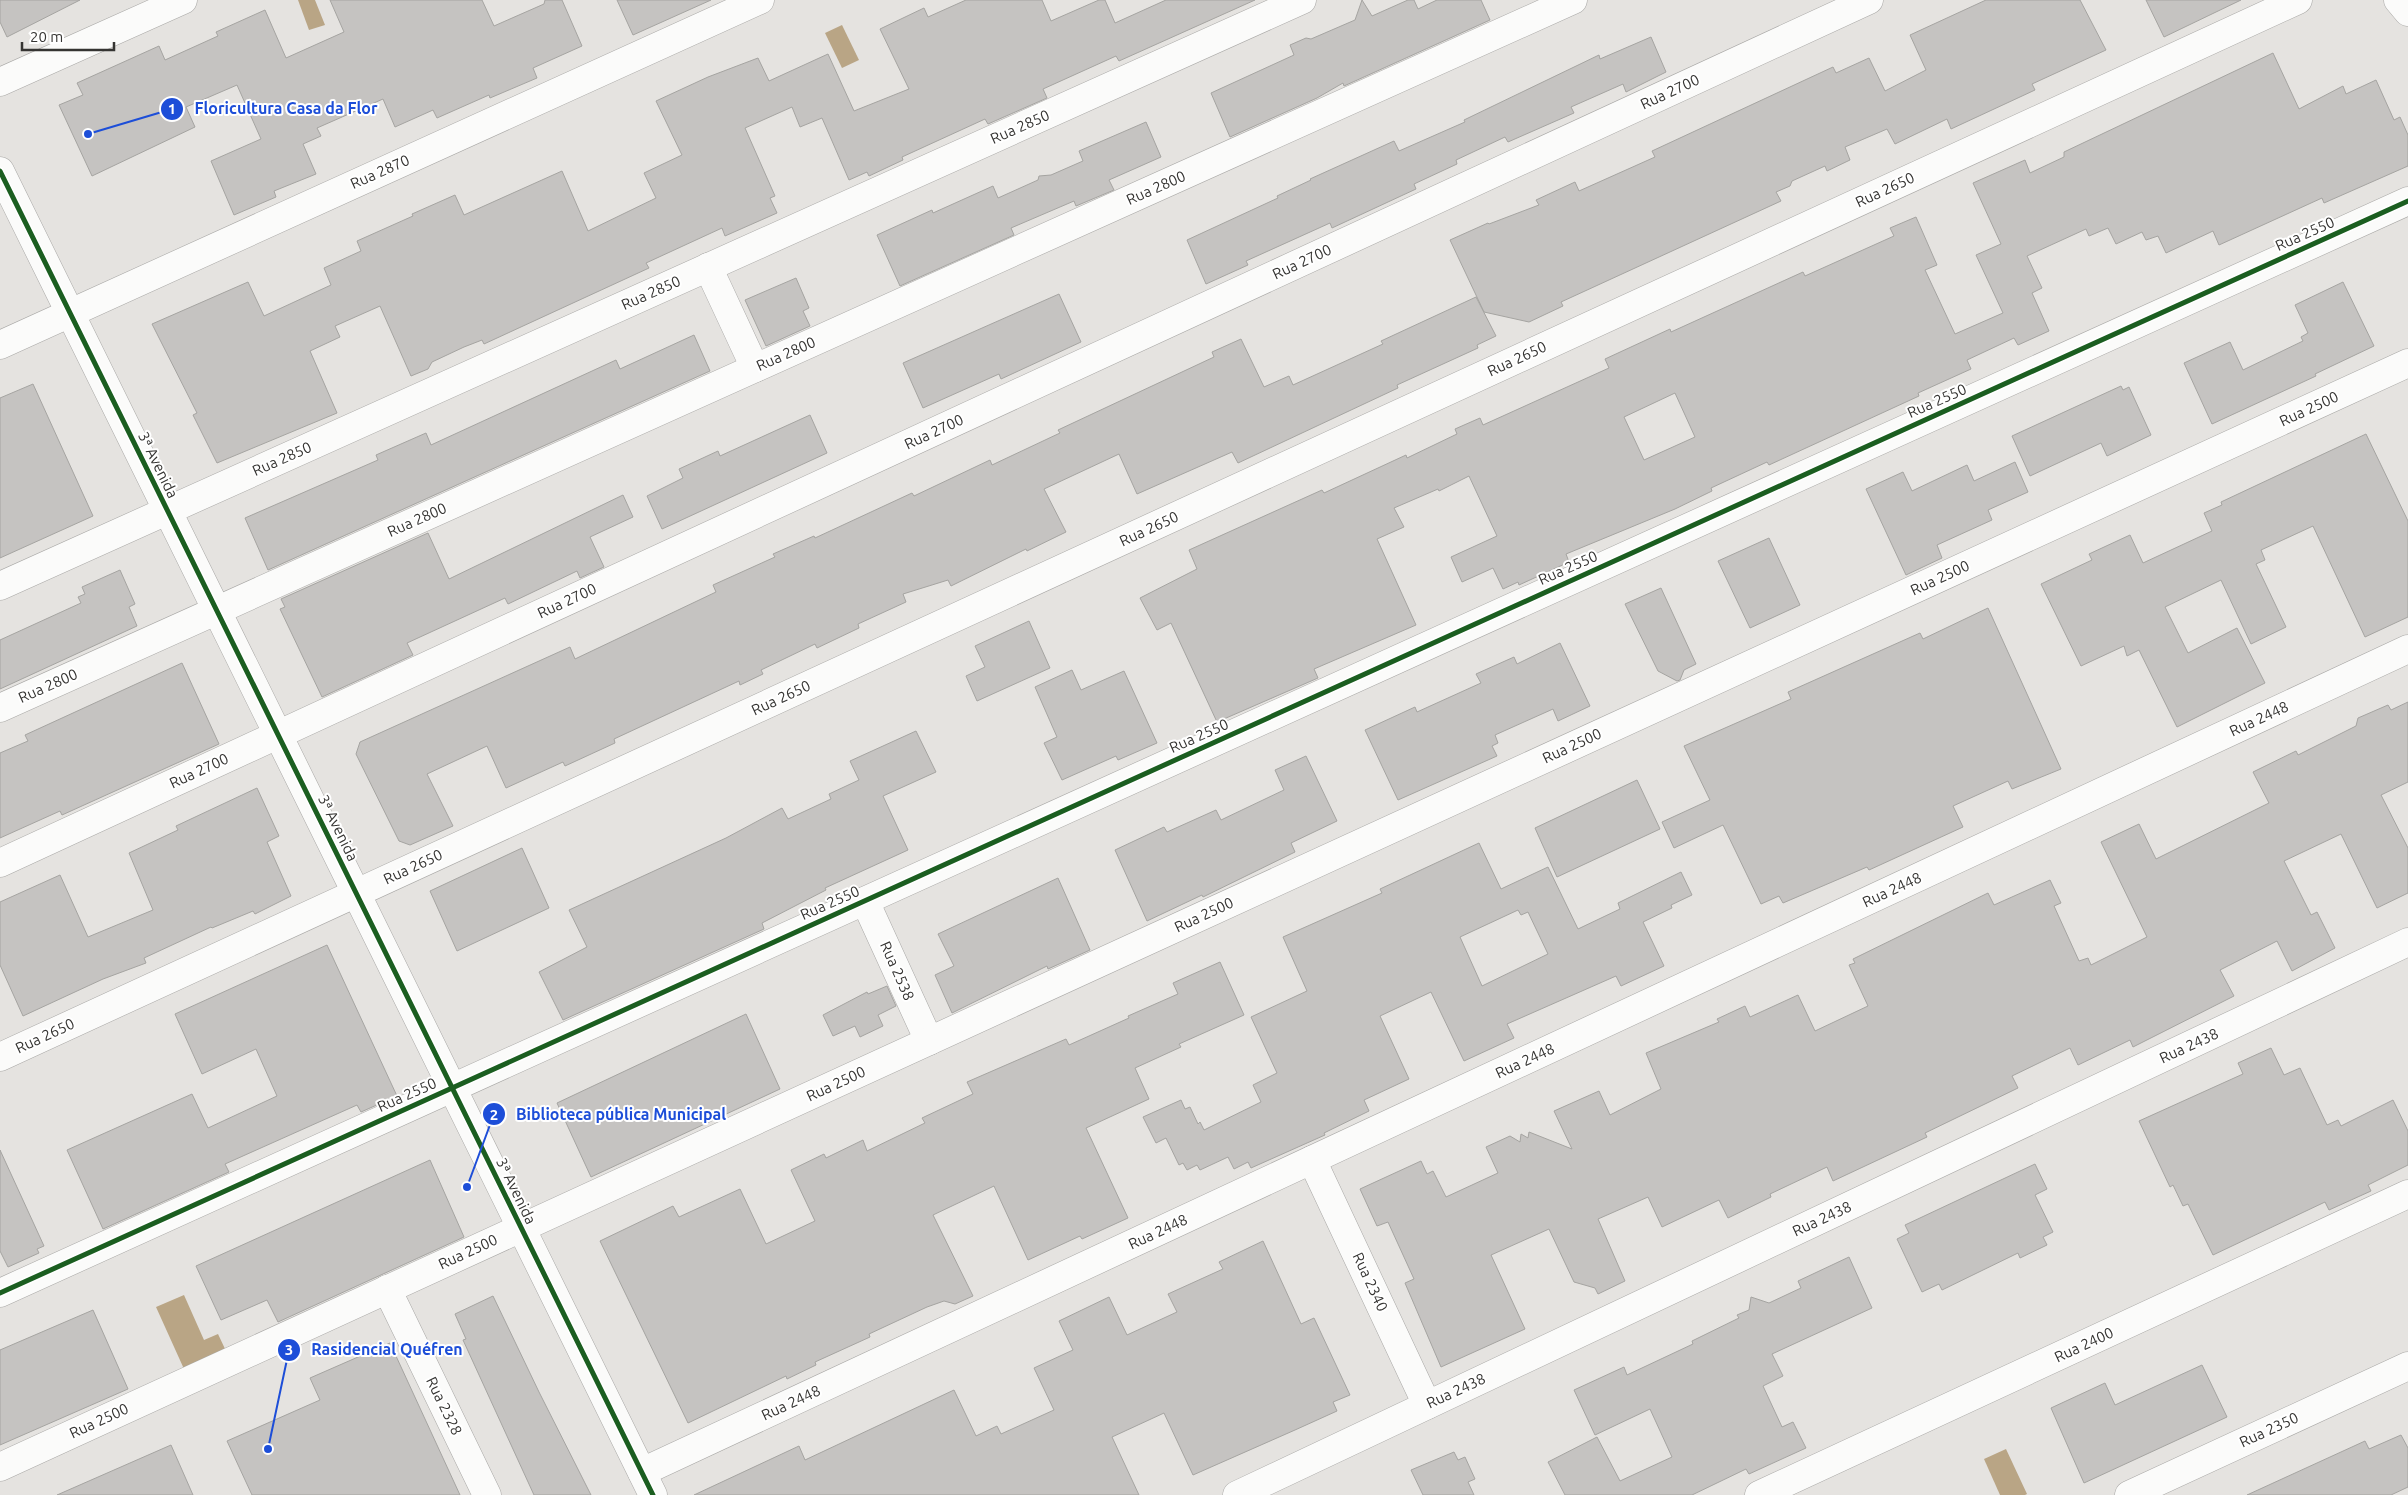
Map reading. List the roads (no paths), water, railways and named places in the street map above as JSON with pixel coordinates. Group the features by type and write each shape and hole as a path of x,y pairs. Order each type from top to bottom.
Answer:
{"street":[{"path":"0,82 183,0"},
{"name":"Rua 2870","path":"0,344 760,0"},
{"name":"Rua 2850","path":"0,586 1302,0"},
{"name":"Rua 2800","path":"0,708 1573,0"},
{"name":"Rua 2700","path":"0,863 1869,0"},
{"name":"Rua 2650","path":"0,1057 2298,0"},
{"path":"2398,0 2408,12"},
{"name":"3ª Avenida","path":"0,171 648,1484"},
{"name":"Rua 2550","path":"0,1293 2408,201"},
{"path":"708,267 755,368"},
{"name":"Rua 2500","path":"0,1467 2408,363"},
{"name":"Rua 2448","path":"648,1484 1312,1160 2408,649"},
{"name":"Rua 2538","path":"865,901 928,1041"},
{"name":"Rua 2438","path":"1237,1495 2408,942"},
{"name":"Rua 2340","path":"1312,1160 1427,1405"},
{"name":"Rua 2400","path":"1759,1495 2408,1194"},
{"name":"Rua 2328","path":"388,1289 487,1495"},
{"name":"Rua 2350","path":"2129,1495 2408,1366"}],"place":[{"name":"Floricultura Casa da Flor","path":"88,134"},
{"name":"Biblioteca pública Municipal","path":"467,1187"},
{"name":"Rasidencial Quéfren","path":"268,1449"}]}
